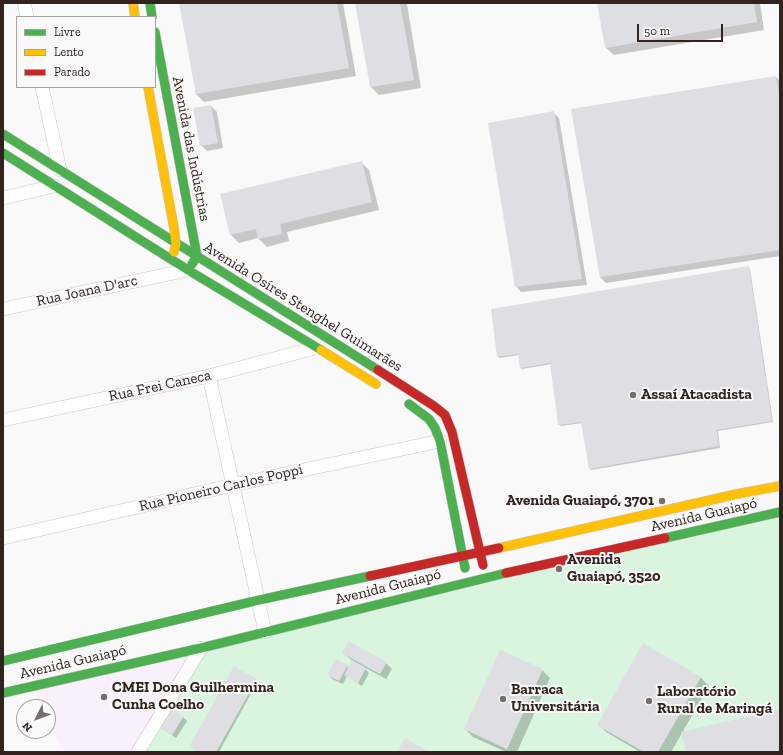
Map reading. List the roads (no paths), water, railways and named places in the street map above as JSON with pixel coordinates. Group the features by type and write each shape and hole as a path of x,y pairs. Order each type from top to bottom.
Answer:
{"main road":[{"path":"133,3 135,16"},
{"path":"150,3 152,16"},
{"name":"Avenida das Indústrias","path":"156,37 197,256"},
{"name":"Avenida das Indústrias","path":"148,88 176,244 171,259"},
{"name":"Avenida Osíres Stenghel Guimarães","path":"3,134 434,406 445,415 452,432 481,552 485,578"},
{"name":"Avenida Osíres Stenghel Guimarães","path":"3,153 188,270 384,389"},
{"path":"188,270 197,256"},
{"path":"404,401 429,419 435,428 440,441 467,582"},
{"name":"Avenida Guaiapó","path":"3,661 259,600 631,521 780,486"},
{"name":"Avenida Guaiapó","path":"3,693 201,648 635,541 780,512"}],"street":[{"path":"24,3 27,16"},
{"path":"42,88 60,170"},
{"path":"3,198 54,186"},
{"path":"170,274 171,259"},
{"name":"Rua Joana D'arc","path":"3,309 188,270"},
{"name":"Rua Frei Caneca","path":"3,420 209,376 316,348"},
{"path":"209,376 265,632"},
{"name":"Rua Pioneiro Carlos Poppi","path":"3,538 233,485 440,441"},
{"path":"138,752 201,648"}],"place":[{"name":"Assaí Atacadista","path":"633,395"},
{"name":"Avenida Guaiapó, 3701","path":"662,501"},
{"name":"Avenida Guaiapó, 3520","path":"559,569"},
{"name":"CMEI Dona Guilhermina Cunha Coelho","path":"104,697"},
{"name":"Barraca Universitária","path":"503,699"},
{"name":"Laboratório Rural de Maringá","path":"649,701"}]}
